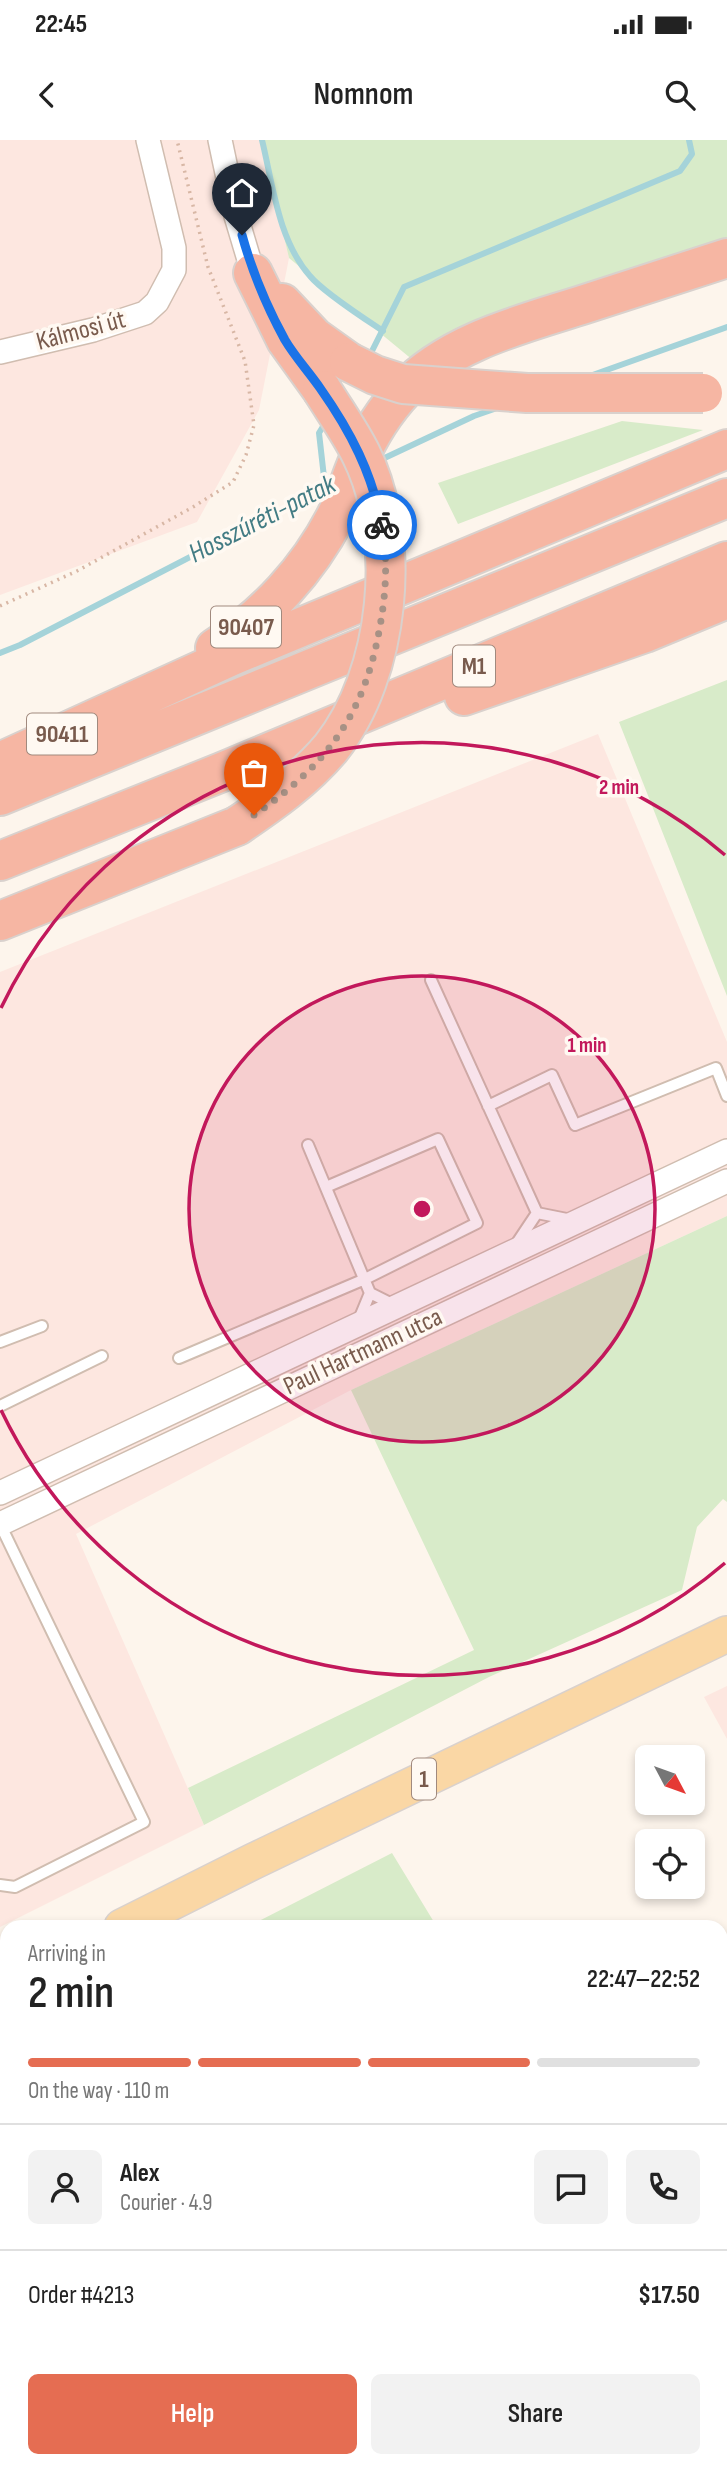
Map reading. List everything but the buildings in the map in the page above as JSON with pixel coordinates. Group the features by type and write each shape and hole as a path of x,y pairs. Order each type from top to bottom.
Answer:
{"highway":[{"name":"90407","path":"124,705 239,633 297,576 337,514 358,460 375,428 405,389 433,366 468,345 727,258"},
{"path":"253,273 314,337 349,362 375,375 403,384 527,393 715,393"},
{"path":"0,921 237,826 288,792 331,747 357,706 373,665 385,599 384,536 376,494 361,454 322,390 286,340 253,273"},
{"name":"90411","path":"0,762 232,656 727,449"},
{"name":"M1","path":"0,796 727,498"},
{"name":"M1","path":"0,861 222,772 727,561"},
{"path":"222,772 314,749 645,633 727,599"}],"main road":[{"name":"1","path":"136,1920 266,1854 727,1634"}],"street":[{"name":"Kálmosi út","path":"0,352 132,318 145,313 157,302 174,270 174,248 148,140"},
{"path":"220,140 236,216 253,273"},
{"name":"Paul Hartmann utca","path":"0,1493 727,1151"},
{"name":"Paul Hartmann utca","path":"0,1524 727,1181"}],"lane":[{"path":"431,981 537,1213"},
{"path":"488,1107 552,1075 575,1125 716,1068 727,1096"},
{"path":"179,1358 365,1279 477,1223 438,1139 326,1187"},
{"path":"308,1145 370,1293 356,1326"},
{"path":"537,1213 578,1221"},
{"path":"511,1252 537,1213"},
{"path":"370,1293 399,1307"},
{"path":"0,1342 42,1326"},
{"path":"0,1406 102,1356"},
{"path":"0,1524 144,1822 15,1886 0,1885"}],"path":[{"path":"0,606 77,571 193,508 233,482 246,455 254,425 245,361 208,267 177,140"}],"shaded area":[{"path":"0,140 261,140 289,258 259,410 197,522 0,595"},
{"path":"598,734 727,1042 727,1216 351,1390 76,1534 204,1825 14,1920 0,1920 0,972"},
{"path":"727,1686 727,1739 704,1697"}],"green space":[{"path":"261,140 727,140 727,239 498,314 414,361 289,258"},
{"path":"622,421 703,430 458,524 438,483"},
{"path":"727,680 727,996 619,722"},
{"path":"727,1216 727,1502 723,1499 697,1527 682,1590 489,1677 204,1825 188,1788 474,1650 351,1390"},
{"path":"392,1853 433,1920 261,1920"}],"waterway":[{"path":"262,140 278,211 299,262 324,290 383,331"},
{"path":"368,359 404,287 680,171 692,154 689,140"},
{"name":"Hosszúréti-patak","path":"587,377 727,327"},
{"name":"Hosszúréti-patak","path":"376,462 497,408"},
{"path":"325,486 319,433 327,420"},
{"name":"Hosszúréti-patak","path":"0,653 335,482"}],"way so far":[{"path":"254,815 288,792 331,747 357,706 373,665 385,599 382,525"}],"route":[{"path":"242,235 253,273 286,340 322,390 361,454 376,494 382,525"}]}
